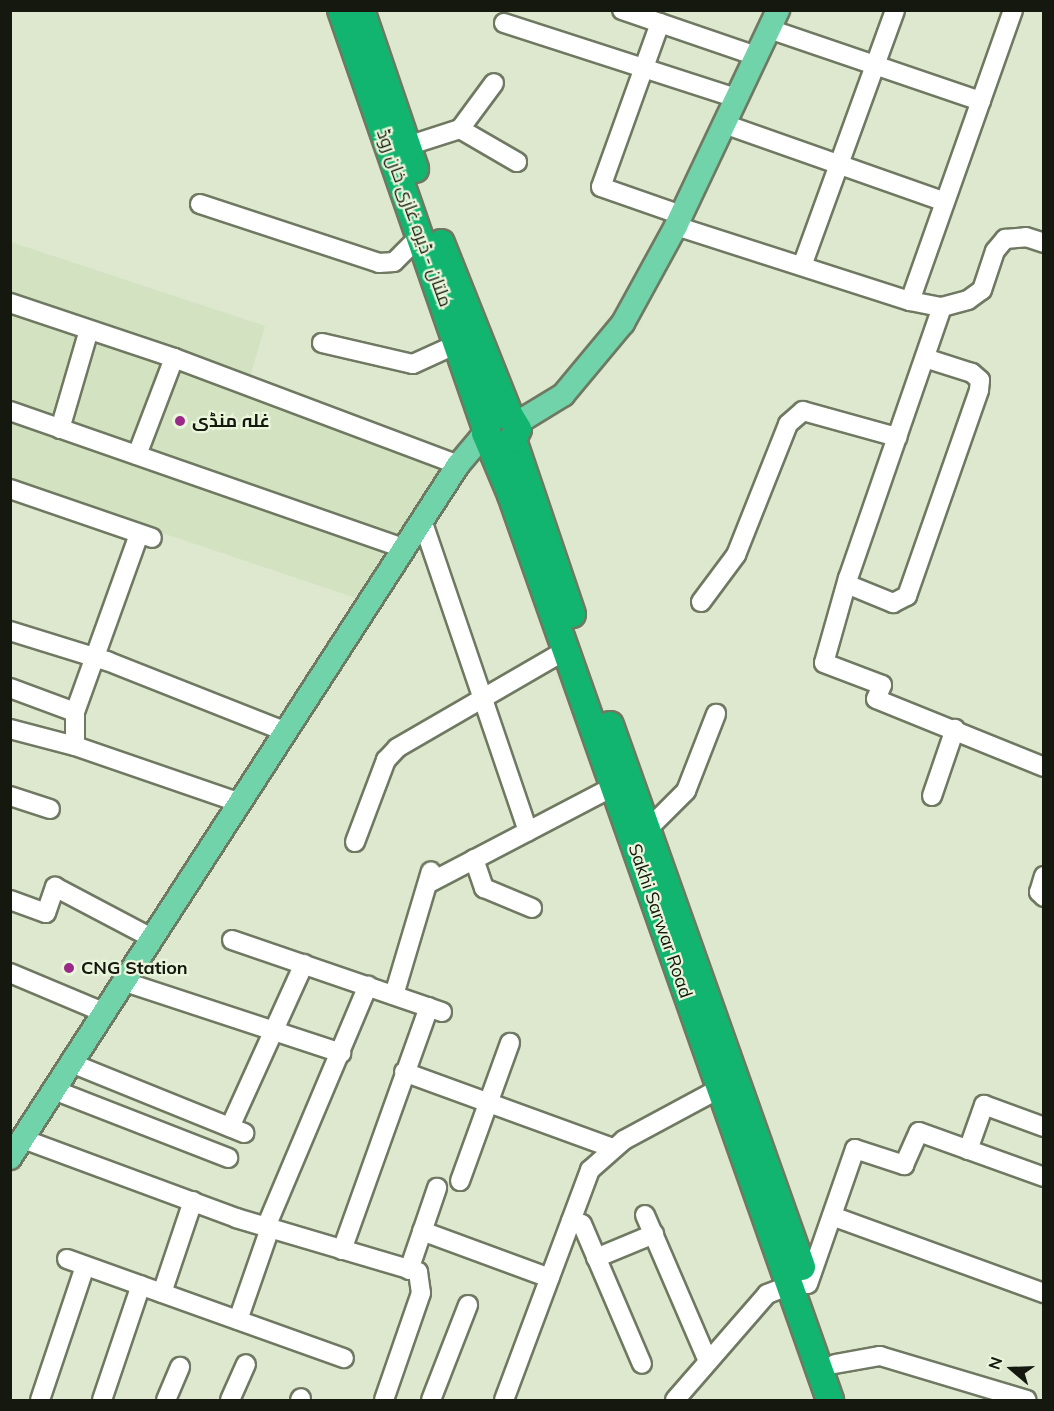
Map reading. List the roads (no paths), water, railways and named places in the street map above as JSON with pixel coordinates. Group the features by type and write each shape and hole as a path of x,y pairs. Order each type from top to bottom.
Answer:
{"highway":[{"name":"ملتان - ڈیرہ غازی خان روڈ","path":"340,10 459,343 500,430"},
{"name":"ملتان - ڈیرہ غازی خان روڈ","path":"361,10 500,430"},
{"name":"Sakhi Sarwar Road","path":"500,430 566,650 717,1090 835,1364 848,1401"},
{"name":"Sakhi Sarwar Road","path":"500,430 648,829 799,1284 830,1401"}],"main road":[{"path":"16,1146 458,465 500,430 563,395 623,323 679,221 773,20"}],"street":[{"path":"622,10 756,56"},
{"path":"802,266 895,10"},
{"path":"910,301 1013,10"},
{"path":"773,20 875,65 981,101"},
{"path":"504,23 736,98"},
{"path":"660,23 601,187 679,221 802,266 910,301 942,307 968,300 982,290 995,251 1005,239 1026,237 1044,243"},
{"path":"407,146 460,129 494,83"},
{"path":"724,124 945,202"},
{"path":"460,129 517,162"},
{"path":"200,204 379,263 394,262 421,235"},
{"path":"10,303 174,358 458,465"},
{"path":"942,307 897,437 824,663 882,685 876,699 955,729 1044,767"},
{"path":"60,429 89,330"},
{"path":"322,344 413,364 459,343"},
{"path":"137,455 174,358"},
{"path":"849,585 892,603 907,596 979,390 980,380 972,373 925,358"},
{"path":"10,411 404,548"},
{"path":"701,602 736,555 789,424 803,411 897,437"},
{"path":"10,489 145,536 75,712 75,746"},
{"path":"422,520 528,831"},
{"path":"10,631 96,657 284,731"},
{"path":"355,842 386,760 397,748 566,650"},
{"path":"10,688 75,712"},
{"path":"648,829 686,791 716,714"},
{"path":"10,729 75,746 238,802"},
{"path":"932,796 955,729"},
{"path":"394,995 431,876 474,860 613,787"},
{"path":"10,796 50,809"},
{"path":"474,860 484,888 532,908"},
{"path":"1044,876 1039,891 1044,897"},
{"path":"10,900 46,913 55,887 150,937"},
{"path":"232,940 435,1010 404,1072 342,1250"},
{"path":"71,1063 237,1130 272,1030 304,964"},
{"path":"10,973 103,1012"},
{"path":"122,981 341,1053"},
{"path":"238,1320 268,1227 368,987"},
{"path":"460,1181 510,1043"},
{"path":"404,1072 613,1148"},
{"path":"54,1090 228,1158"},
{"path":"504,1401 590,1170 613,1148 717,1090"},
{"path":"968,1150 984,1105 1044,1126"},
{"path":"675,1401 767,1293 799,1284 832,1216 855,1149 904,1165 919,1132 1044,1177"},
{"path":"16,1146 408,1270 422,1277 421,1293 384,1401"},
{"path":"408,1270 436,1188"},
{"path":"162,1293 193,1201"},
{"path":"645,1215 708,1361"},
{"path":"832,1216 1044,1293"},
{"path":"571,1221 582,1224 642,1364"},
{"path":"422,1231 550,1278"},
{"path":"596,1258 654,1234"},
{"path":"67,1259 344,1358"},
{"path":"40,1401 85,1266"},
{"path":"102,1401 141,1286"},
{"path":"430,1401 468,1305"},
{"path":"835,1364 880,1356 1027,1401"},
{"path":"230,1401 246,1364"},
{"path":"166,1401 180,1367"}],"place":[{"name":"غلہ منڈی","path":"180,421"},
{"name":"CNG Station","path":"69,968"}]}
